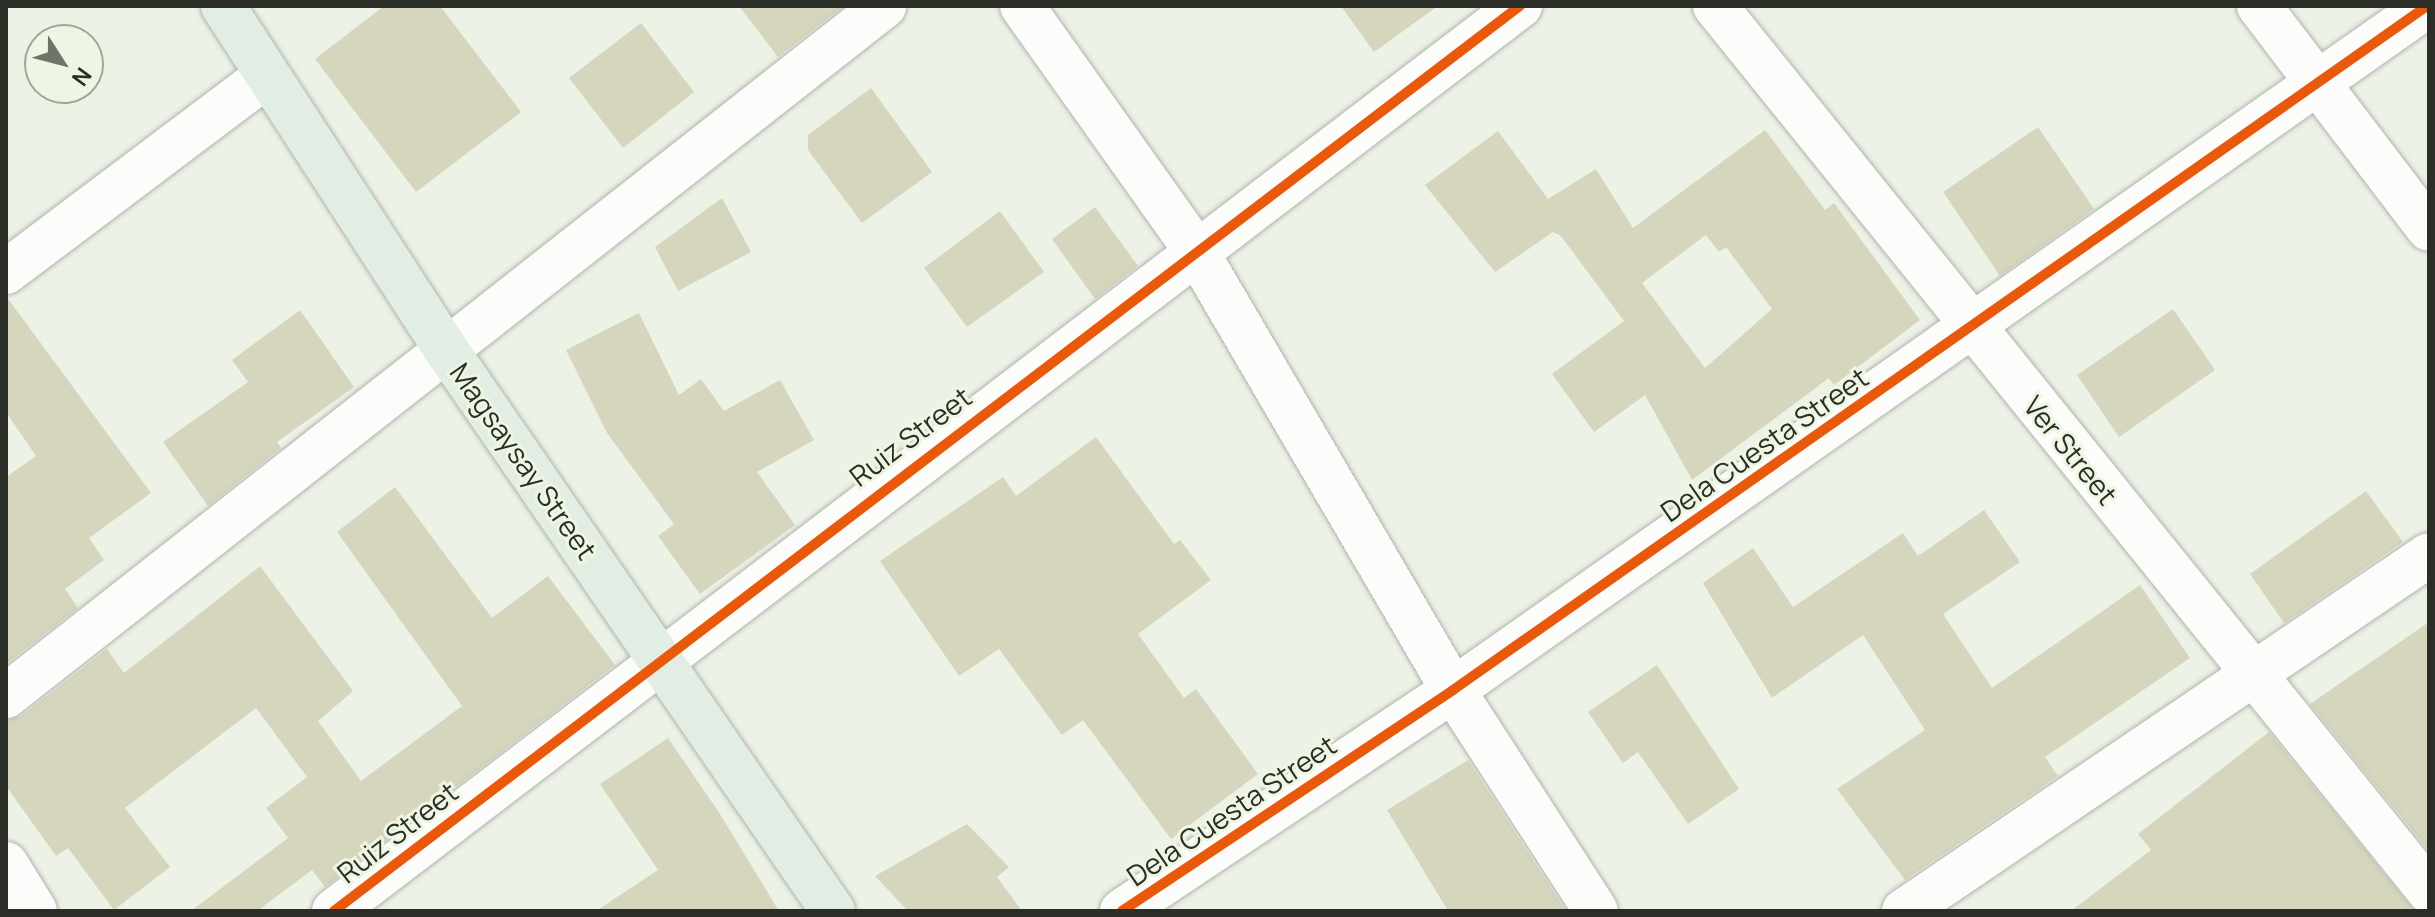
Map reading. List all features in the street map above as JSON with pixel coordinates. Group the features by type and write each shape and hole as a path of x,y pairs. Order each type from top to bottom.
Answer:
{"main road":[{"name":"Magsaysay Street","path":"223,6 445,348 833,911"}],"street":[{"path":"6,696 884,6"},
{"path":"1022,6 1195,249 1453,690 1596,911"},
{"name":"Ruiz Street","path":"334,911 660,657 1195,249 1520,6"},
{"name":"Ver Street","path":"1715,6 2429,891"},
{"path":"2259,6 2429,229"},
{"name":"Dela Cuesta Street","path":"1122,911 1453,690 2320,85 2427,6"},
{"path":"6,272 266,76"},
{"path":"1904,911 2429,555"},
{"path":"6,864 35,911"}],"building":[{"path":"384,6 440,6 521,112 416,192 315,59"},
{"path":"739,6 844,6 778,57"},
{"path":"1341,6 1438,6 1374,52"},
{"path":"641,23 694,92 623,148 569,78"},
{"path":"871,88 932,172 862,223 808,150 808,135"},
{"path":"2038,127 2094,209 2000,276 1943,192"},
{"path":"1765,130 1825,210 1834,203 1920,320 1834,385 1829,378 1692,480 1645,395 1594,432 1552,374 1624,321 1561,236 1553,232 1495,272 1425,185 1498,131 1548,199 1596,169 1633,228","holes":["1706,235 1719,252 1726,247 1772,309 1705,368 1642,283"]},
{"path":"722,198 751,252 678,291 655,247"},
{"path":"1095,207 1138,266 1095,299 1052,239"},
{"path":"1000,211 1044,272 967,327 924,268"},
{"path":"6,296 151,493 89,538 104,560 65,589 78,608 6,664 6,477 36,456 6,412"},
{"path":"2173,309 2215,370 2119,437 2077,375"},
{"path":"300,310 354,387 277,442 281,448 208,506 163,442 248,382 232,360"},
{"path":"639,313 679,395 701,379 724,411 780,380 814,440 757,472 795,525 700,594 658,536 674,524 607,433 566,350"},
{"path":"1096,437 1174,544 1180,540 1211,580 1138,634 1184,698 1196,689 1258,774 1171,839 1083,720 1062,735 999,649 959,676 880,561 1003,477 1016,496"},
{"path":"395,487 492,618 548,576 615,665 325,887 312,870 257,911 191,911 288,838 266,808 307,777 256,708 125,808 170,867 114,910 68,848 56,856 6,786 6,720 21,716 107,649 124,673 260,566 353,691 318,721 361,781 462,706 337,532"},
{"path":"2366,491 2403,542 2284,623 2250,574"},
{"path":"1984,510 2020,562 1943,614 1992,688 2140,585 2190,658 2045,757 2058,776 1905,880 1837,789 1925,730 1863,635 1772,698 1703,583 1753,548 1793,607 1903,533 1918,556"},
{"path":"2429,622 2429,851 2310,704"},
{"path":"1657,665 1739,789 1688,824 1638,752 1623,763 1588,712"},
{"path":"2269,732 2415,911 2071,911 2151,850 2138,834"},
{"path":"668,738 720,814 779,911 596,911 658,870 600,784"},
{"path":"1468,760 1566,911 1448,911 1387,810"},
{"path":"967,824 1009,867 997,877 1022,911 908,911 875,876"}],"cycle path":[{"path":"334,911 1520,6"},
{"path":"1122,911 1453,690 2427,6"}]}
